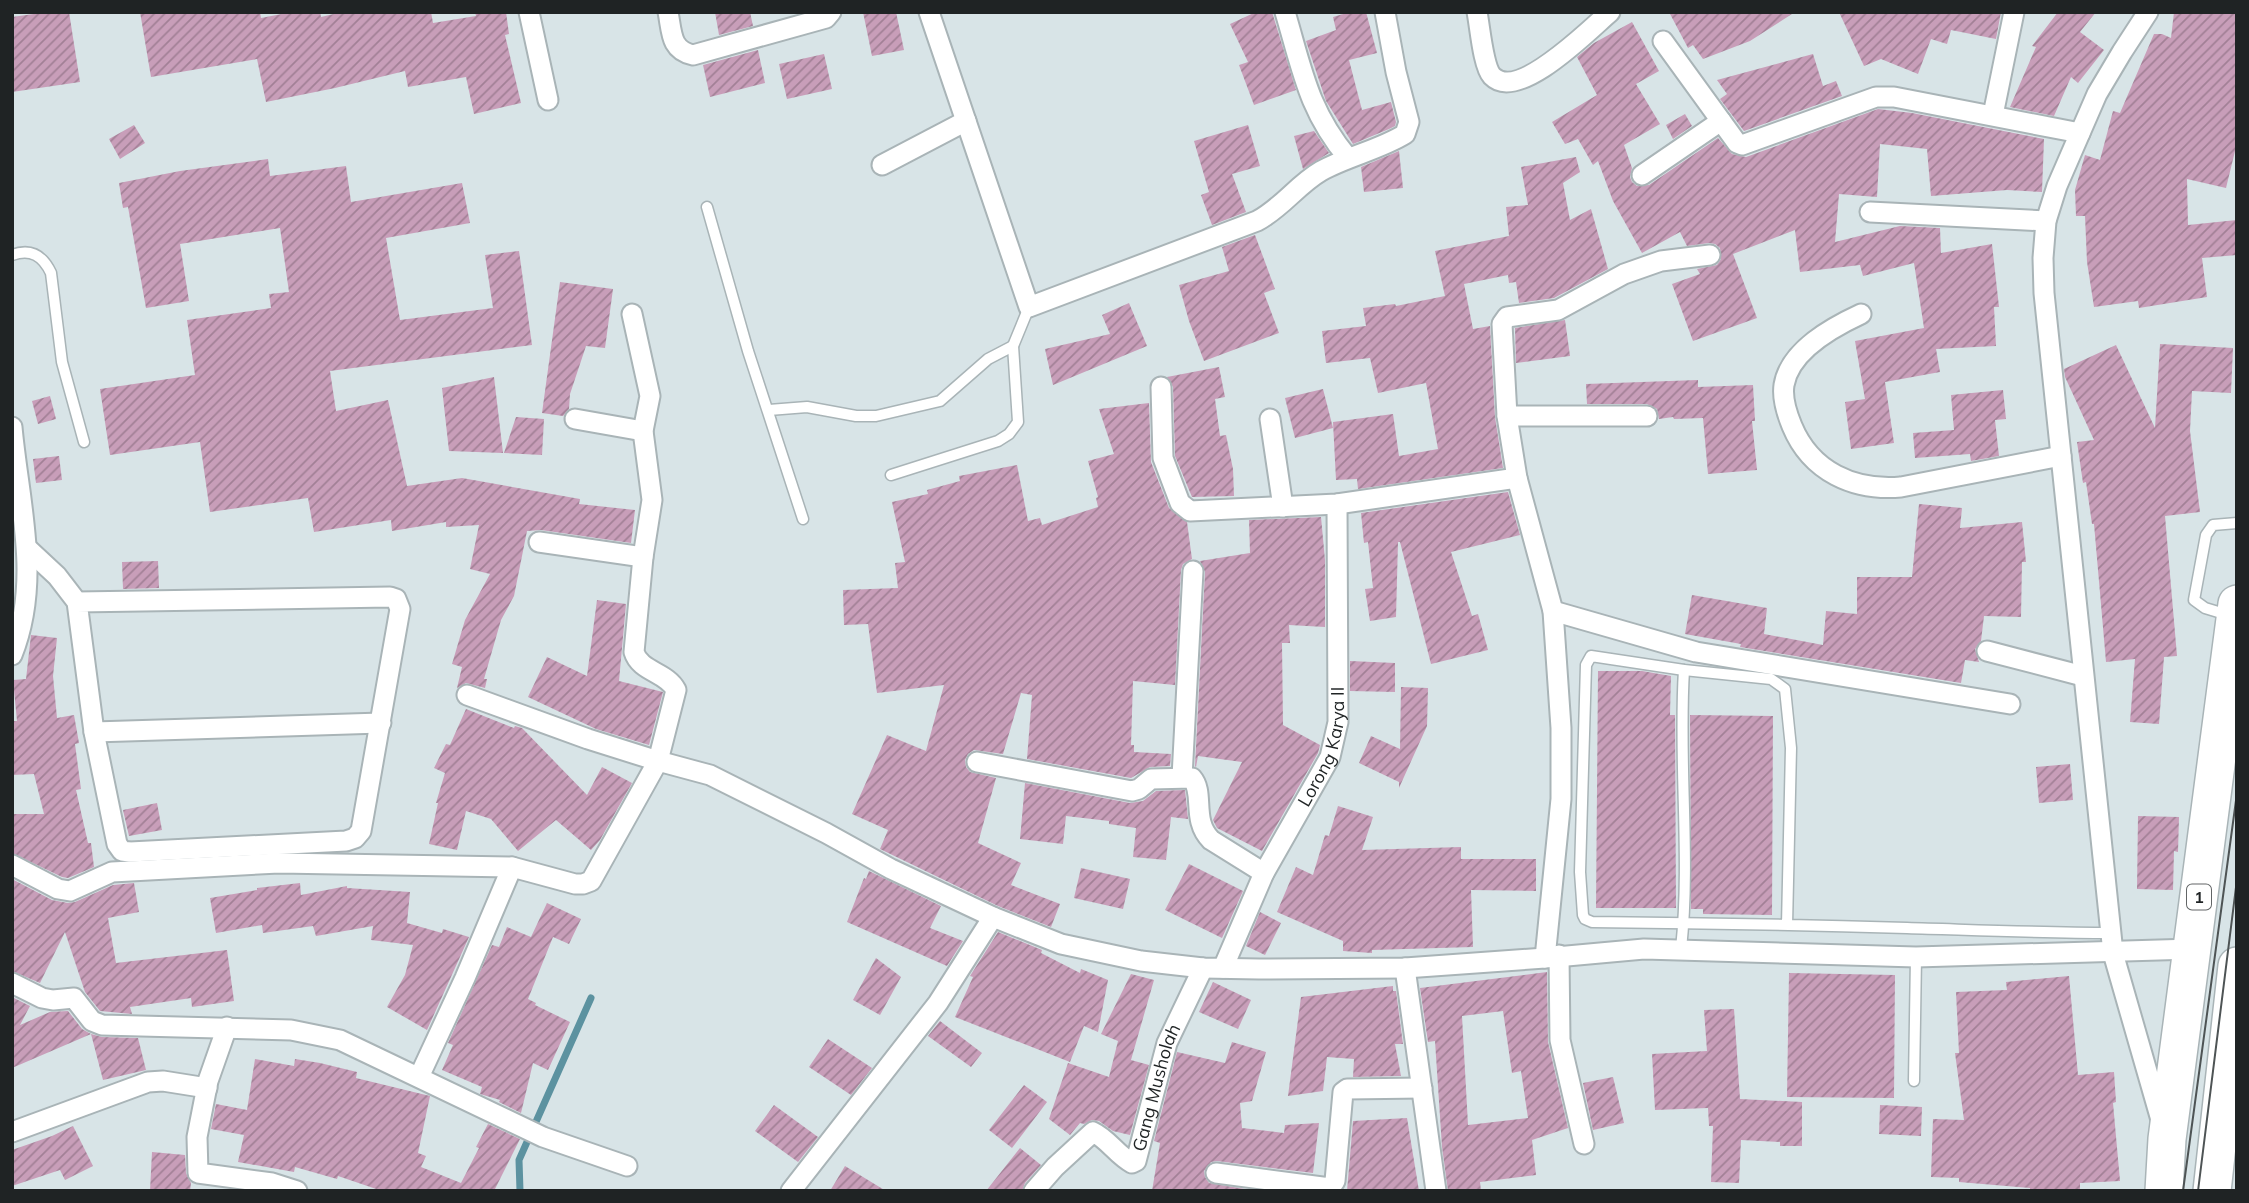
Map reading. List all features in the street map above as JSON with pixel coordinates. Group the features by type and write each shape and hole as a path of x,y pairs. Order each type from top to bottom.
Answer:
{"highway":[{"name":"1","path":"2164,1191 2167,1139 2236,610"},
{"path":"2212,1191 2237,966"}],"street":[{"path":"529,12 548,100"},
{"path":"668,12 675,44 681,52 692,55 826,18 831,12"},
{"path":"929,12 1029,307 1257,221 1278,209 1310,179 1348,158 1402,136 1409,127 1384,12"},
{"path":"1285,12 1309,95 1327,130 1348,158"},
{"path":"1477,12 1489,71 1496,79 1503,81 1526,78 1536,72 1600,16"},
{"path":"1993,115 2014,12"},
{"path":"2148,12 2104,84 2057,186 2046,221 2043,258 2044,293 2110,933 2113,953 2167,1139"},
{"path":"1663,41 1737,143 1744,145 1876,97 1894,97 2080,133"},
{"path":"882,165 966,121"},
{"path":"1642,175 1721,121"},
{"path":"1870,212 2046,221"},
{"path":"1584,1144 1560,1040 1552,957 1562,787 1553,611 1517,478 1507,416 1503,322 1507,317 1558,310 1624,274 1661,261 1710,255"},
{"path":"12,865 58,889 70,891 112,872 279,863 512,867 575,884 591,881 658,761 676,690 667,679 638,661 635,652 643,557 652,500 643,431 650,396 632,314"},
{"path":"1861,314 1833,327 1817,339 1791,368 1784,384 1784,400 1796,436 1811,457 1826,469 1844,480 1865,486 1901,487 2061,456"},
{"path":"1161,387 1163,458 1183,507 1191,511 1337,505 1517,478"},
{"path":"1507,416 1647,416"},
{"path":"575,419 643,431"},
{"path":"1270,419 1283,507"},
{"path":"12,427 28,549 27,597 12,655"},
{"name":"Lorong Karya II","path":"1223,968 1264,873 1330,757 1336,735 1337,505"},
{"path":"539,542 643,557"},
{"path":"28,549 57,576 77,602 94,733 117,844 122,851 351,840 361,831 400,609 394,597 77,602"},
{"path":"1182,777 1193,571"},
{"path":"1553,611 1696,652 2010,704"},
{"path":"1987,650 2083,676"},
{"path":"467,695 588,739 710,775 826,832 891,869 993,917 1061,944 1141,961 1203,968 1405,968 1644,949 1916,957 2193,949"},
{"path":"94,733 381,723"},
{"path":"977,762 1132,791 1151,779 1192,778 1197,784 1204,833 1264,873"},
{"path":"419,1077 512,867"},
{"path":"791,1191 938,1003 993,917"},
{"name":"Gang Musholah","path":"1034,1191 1091,1133 1097,1133 1130,1163 1136,1161 1167,1043 1203,968"},
{"path":"1405,968 1436,1191"},
{"path":"12,983 42,998 74,998 92,1021 102,1025 291,1030 340,1040 543,1137 626,1166"},
{"path":"227,1027 207,1088 197,1138 197,1182 272,1183 297,1191"},
{"path":"12,1132 148,1082 163,1081 207,1088"},
{"path":"1216,1173 1305,1188 1330,1188 1335,1181 1342,1097 1345,1090 1422,1088"}],"lane":[{"path":"707,207 748,351 803,519"},
{"path":"12,255 22,251 33,253 46,263 51,273 62,362 84,442"},
{"path":"891,475 1009,434 1018,422 1013,346 1029,307"},
{"path":"769,410 807,407 856,416 876,416 940,401 988,359 1013,346"},
{"path":"2236,610 2205,608 2194,600 2206,535 2213,525 2237,523"},
{"path":"1787,925 1791,748 1784,689 1771,679 1685,670 1594,655 1587,662 1580,872 1583,915 1590,922 2110,933"},
{"path":"1681,949 1684,923 1685,670"},
{"path":"1914,1082 1916,957"}],"building":[{"path":"69,12 80,82 12,92 12,17"},
{"path":"140,12 260,12 261,18 292,12 320,12 321,17 342,12 431,12 433,23 476,16 475,12 506,12 509,34 505,35 521,103 474,114 466,77 408,87 405,71 266,102 257,59 151,77"},
{"path":"715,12 750,12 753,26 719,35"},
{"path":"863,12 896,12 904,50 872,56"},
{"path":"1256,12 1272,12 1296,90 1254,105 1239,65 1248,62 1230,24"},
{"path":"1350,12 1366,12 1377,53 1349,60 1362,110 1391,102 1396,122 1395,126 1353,144 1326,101 1306,41 1336,30 1333,17"},
{"path":"1669,12 1795,12 1750,41 1703,59 1693,45 1688,48"},
{"path":"1839,12 2001,12 1996,39 1951,30 1947,44 1931,39 1918,74 1881,59 1864,66"},
{"path":"2058,12 2096,12 2080,32 2104,50 2078,83 2071,77 2054,116 2010,107 2036,47 2032,46"},
{"path":"2174,12 2237,12 2237,143 2226,188 2187,179 2188,225 2237,220 2237,255 2202,258 2207,297 2139,308 2138,301 2094,307 2087,262 2085,216 2076,216 2075,190 2085,155 2100,160 2113,111 2120,113 2154,34 2171,38"},
{"path":"1632,22 1659,71 1636,84 1660,124 1624,145 1632,168 1630,177 1637,186 1649,185 1718,138 1732,154 1746,157 1878,109 1912,113 2044,139 2042,192 2007,190 1931,196 1927,149 1880,144 1877,197 1839,194 1835,242 1900,226 1940,228 1941,253 1992,244 1999,307 1994,307 1996,346 1936,349 1940,372 1885,382 1894,443 1851,449 1845,402 1865,399 1855,341 1924,328 1914,263 1863,276 1860,265 1800,272 1795,230 1733,254 1757,318 1693,341 1672,284 1700,274 1697,269 1717,265 1721,259 1720,248 1709,243 1687,246 1680,232 1642,253 1613,201 1598,161 1593,165 1578,139 1565,144 1552,122 1597,95 1577,57 1594,43"},
{"path":"758,50 765,83 710,97 703,65"},
{"path":"824,54 832,89 787,99 779,64"},
{"path":"1813,54 1823,86 1836,81 1842,96 1744,131 1720,99 1727,94 1717,80"},
{"path":"1685,114 1692,126 1673,139 1666,125"},
{"path":"134,125 145,143 120,159 109,139"},
{"path":"1248,125 1260,166 1232,174 1246,212 1212,225 1201,195 1209,192 1194,141"},
{"path":"1314,131 1329,153 1303,169 1294,136"},
{"path":"1399,151 1403,188 1364,192 1361,167"},
{"path":"1576,157 1580,172 1563,183 1570,220 1591,209 1608,269 1554,298 1519,303 1516,282 1509,283 1508,275 1464,284 1473,329 1490,326 1495,417 1503,468 1358,489 1357,479 1336,480 1333,422 1393,414 1399,456 1438,449 1426,383 1378,393 1370,358 1326,363 1322,331 1366,326 1363,308 1396,306 1445,296 1435,251 1509,236 1506,207 1528,205 1521,167"},
{"path":"268,159 270,176 346,166 351,202 462,183 470,223 386,238 400,320 493,308 485,255 519,251 532,345 330,371 336,411 388,400 407,486 462,478 580,499 579,504 635,510 631,543 541,530 527,531 514,596 501,620 484,679 487,679 485,688 466,683 457,688 462,667 452,664 465,620 490,574 470,569 479,525 446,527 446,522 392,531 391,520 314,532 308,498 210,512 200,442 110,455 100,389 195,375 187,320 271,308 269,294 289,292 280,228 180,244 189,301 146,308 128,207 123,208 119,183 180,171"},
{"path":"1255,235 1275,289 1264,293 1279,333 1204,361 1179,285 1229,271 1222,247"},
{"path":"560,282 613,289 605,348 586,346 570,394 569,409 563,416 542,413"},
{"path":"1129,303 1147,346 1053,385 1045,349 1110,334 1102,315"},
{"path":"1565,320 1570,356 1516,363 1515,328"},
{"path":"2160,344 2233,348 2231,393 2192,391 2190,431 2200,512 2165,516 2177,656 2164,657 2159,724 2130,722 2135,659 2106,662 2094,524 2086,482 2083,483 2077,442 2094,440 2065,377 2064,369 2116,345 2155,428"},
{"path":"1219,367 1225,397 1215,399 1220,436 1226,435 1233,469 1234,496 1192,497 1175,456 1173,387 1167,377"},
{"path":"494,377 503,453 449,451 442,388"},
{"path":"1698,380 1698,387 1753,385 1755,421 1752,421 1757,470 1708,474 1703,418 1659,419 1657,409 1647,404 1587,404 1586,384"},
{"path":"1323,389 1333,428 1295,438 1285,398"},
{"path":"2003,390 2006,419 1995,420 1999,456 1971,461 1970,454 1915,458 1913,433 1954,430 1951,395"},
{"path":"50,396 56,419 38,424 32,401"},
{"path":"1149,403 1151,462 1169,508 1187,522 1192,559 1183,564 1181,570 1175,685 1133,681 1131,745 1134,745 1134,752 1171,754 1170,766 1150,767 1131,778 1027,759 1032,695 1021,693 1003,754 974,750 965,760 970,772 996,778 978,843 1021,863 1011,885 1060,904 1051,927 998,906 880,849 888,830 852,814 887,735 926,751 944,685 877,693 868,624 844,625 843,590 898,588 895,563 905,562 892,502 928,494 927,490 960,481 959,476 1017,465 1028,521 1040,518 1042,525 1098,507 1098,497 1088,461 1114,454 1099,409"},
{"path":"516,417 544,419 542,455 504,453"},
{"path":"59,456 62,480 36,483 33,459"},
{"path":"1508,492 1520,535 1451,552 1472,616 1478,614 1488,650 1431,664 1400,542 1396,617 1370,621 1365,589 1373,588 1368,542 1364,543 1361,513"},
{"path":"1919,504 1962,508 1960,528 2022,522 2026,562 2022,562 2021,617 1984,616 1981,641 1975,649 1979,662 1965,660 1961,683 1740,647 1741,644 1685,634 1692,595 1767,608 1764,634 1823,645 1826,611 1857,614 1857,577 1912,577"},
{"path":"1321,517 1325,560 1325,627 1289,625 1290,643 1282,643 1283,725 1320,745 1262,851 1217,828 1213,820 1242,762 1198,756 1195,766 1205,572 1200,561 1250,553 1249,520"},
{"path":"158,561 159,588 123,589 122,562"},
{"path":"597,600 626,604 619,681 663,692 649,745 596,729 528,697 547,657 587,676"},
{"path":"31,635 57,638 53,676 57,718 74,715 79,743 75,744 81,789 76,790 88,843 91,843 94,867 68,878 12,853 12,814 44,814 34,774 12,775 12,721 17,721 13,680 26,679"},
{"path":"1350,661 1395,663 1395,692 1350,691"},
{"path":"1598,671 1642,671 1671,676 1670,715 1675,715 1676,908 1596,908"},
{"path":"1401,687 1428,688 1427,726 1399,788 1399,782 1359,763 1371,736 1400,749"},
{"path":"466,709 514,728 522,728 587,795 602,767 632,783 600,840 591,850 556,820 518,851 491,819 466,811 457,850 429,844 436,803 445,773 434,768 446,744 450,745"},
{"path":"1690,715 1773,716 1772,915 1703,914 1703,909 1691,909"},
{"path":"2070,764 2073,800 2039,803 2036,767"},
{"path":"1025,783 1130,803 1143,801 1156,791 1185,790 1188,819 1171,817 1166,860 1133,857 1136,828 1109,824 1109,821 1066,816 1063,844 1020,839"},
{"path":"157,803 162,830 129,836 123,810"},
{"path":"1338,806 1373,817 1362,850 1461,847 1461,859 1536,859 1536,891 1471,890 1473,947 1372,950 1372,953 1343,951 1343,941 1277,912 1296,867 1313,875 1325,835 1329,836"},
{"path":"2138,816 2179,817 2178,852 2174,851 2173,890 2137,889"},
{"path":"1189,864 1243,891 1222,938 1165,910"},
{"path":"1081,868 1130,879 1123,909 1074,898"},
{"path":"869,871 941,906 930,928 963,941 947,966 847,922"},
{"path":"12,879 52,900 68,903 113,885 134,883 139,912 108,918 116,963 227,950 234,1001 192,1007 191,998 130,1007 132,1014 100,1011 85,992 65,932 40,983 12,971"},
{"path":"300,883 301,895 347,886 410,892 407,923 469,937 427,1030 387,1007 405,975 413,945 371,940 373,926 316,936 313,926 263,933 262,925 216,933 210,898 257,888"},
{"path":"547,903 581,919 569,944 553,937 528,999 570,1022 548,1070 533,1063 521,1113 499,1102 500,1100 480,1094 482,1087 442,1070 453,1045 448,1043 492,945 499,947 507,927 531,937"},
{"path":"1260,912 1281,923 1265,955 1246,946"},
{"path":"998,932 1042,950 1041,953 1080,973 1081,969 1108,980 1098,1032 1084,1026 1070,1062 955,1017 973,977 970,976"},
{"path":"876,958 901,977 880,1015 853,1000"},
{"path":"1547,972 1548,1042 1568,1128 1532,1140 1536,1175 1480,1182 1481,1191 1448,1191 1442,1147 1435,1041 1428,1042 1420,988","holes":["1503,1011 1512,1073 1521,1071 1528,1118 1468,1125 1462,1016"]},
{"path":"1789,973 1895,975 1894,1098 1787,1097"},
{"path":"1131,974 1154,980 1131,1060 1149,1065 1130,1135 1113,1131 1099,1121 1092,1120 1080,1123 1070,1135 1049,1119 1068,1063 1109,1077 1118,1041 1101,1034"},
{"path":"2069,976 2078,1075 2114,1072 2116,1102 2113,1103 2120,1181 2080,1183 2080,1191 2030,1191 2030,1188 1931,1177 1933,1119 1964,1120 1955,1053 1959,1053 1956,992 2007,990 2006,982"},
{"path":"1213,982 1251,1000 1238,1029 1199,1012"},
{"path":"1393,986 1393,991 1396,991 1403,1044 1395,1044 1401,1076 1353,1077 1354,1059 1327,1057 1323,1091 1288,1096 1301,997"},
{"path":"12,997 30,1006 20,1025 50,1012 68,1011 82,1029 91,1034 12,1068"},
{"path":"1734,1009 1740,1099 1802,1102 1802,1146 1780,1146 1780,1142 1741,1140 1739,1183 1711,1182 1713,1126 1709,1126 1708,1108 1655,1110 1652,1054 1707,1051 1704,1010"},
{"path":"940,1021 982,1053 971,1067 928,1036"},
{"path":"91,1034 138,1038 146,1070 103,1080"},
{"path":"828,1039 872,1068 851,1095 809,1067"},
{"path":"1232,1042 1266,1052 1252,1101 1240,1103 1242,1128 1284,1133 1285,1125 1319,1123 1313,1173 1217,1161 1211,1162 1204,1171 1209,1183 1257,1191 1152,1191 1160,1143 1154,1141 1177,1052 1225,1063"},
{"path":"255,1059 294,1066 295,1059 320,1063 357,1072 356,1078 430,1096 418,1153 426,1156 421,1167 461,1183 488,1124 520,1139 494,1191 382,1191 338,1176 337,1179 295,1167 294,1172 238,1162 244,1135 211,1129 216,1104 247,1110"},
{"path":"1613,1077 1624,1123 1593,1130 1583,1083"},
{"path":"1024,1085 1047,1102 1012,1148 989,1130"},
{"path":"774,1105 818,1137 798,1162 755,1131"},
{"path":"1880,1105 1922,1107 1921,1136 1879,1134"},
{"path":"1407,1118 1419,1191 1347,1191 1353,1121"},
{"path":"73,1126 93,1166 65,1180 60,1170 12,1186 12,1150"},
{"path":"1020,1148 1041,1165 1025,1183 1022,1191 986,1191"},
{"path":"152,1152 185,1155 190,1191 150,1191"},
{"path":"845,1166 886,1191 830,1191"}],"waterway":[{"path":"520,1191 519,1160 591,998"}],"tram line":[{"path":"2183,1191 2237,793"},
{"path":"2198,1191 2237,879"}]}
